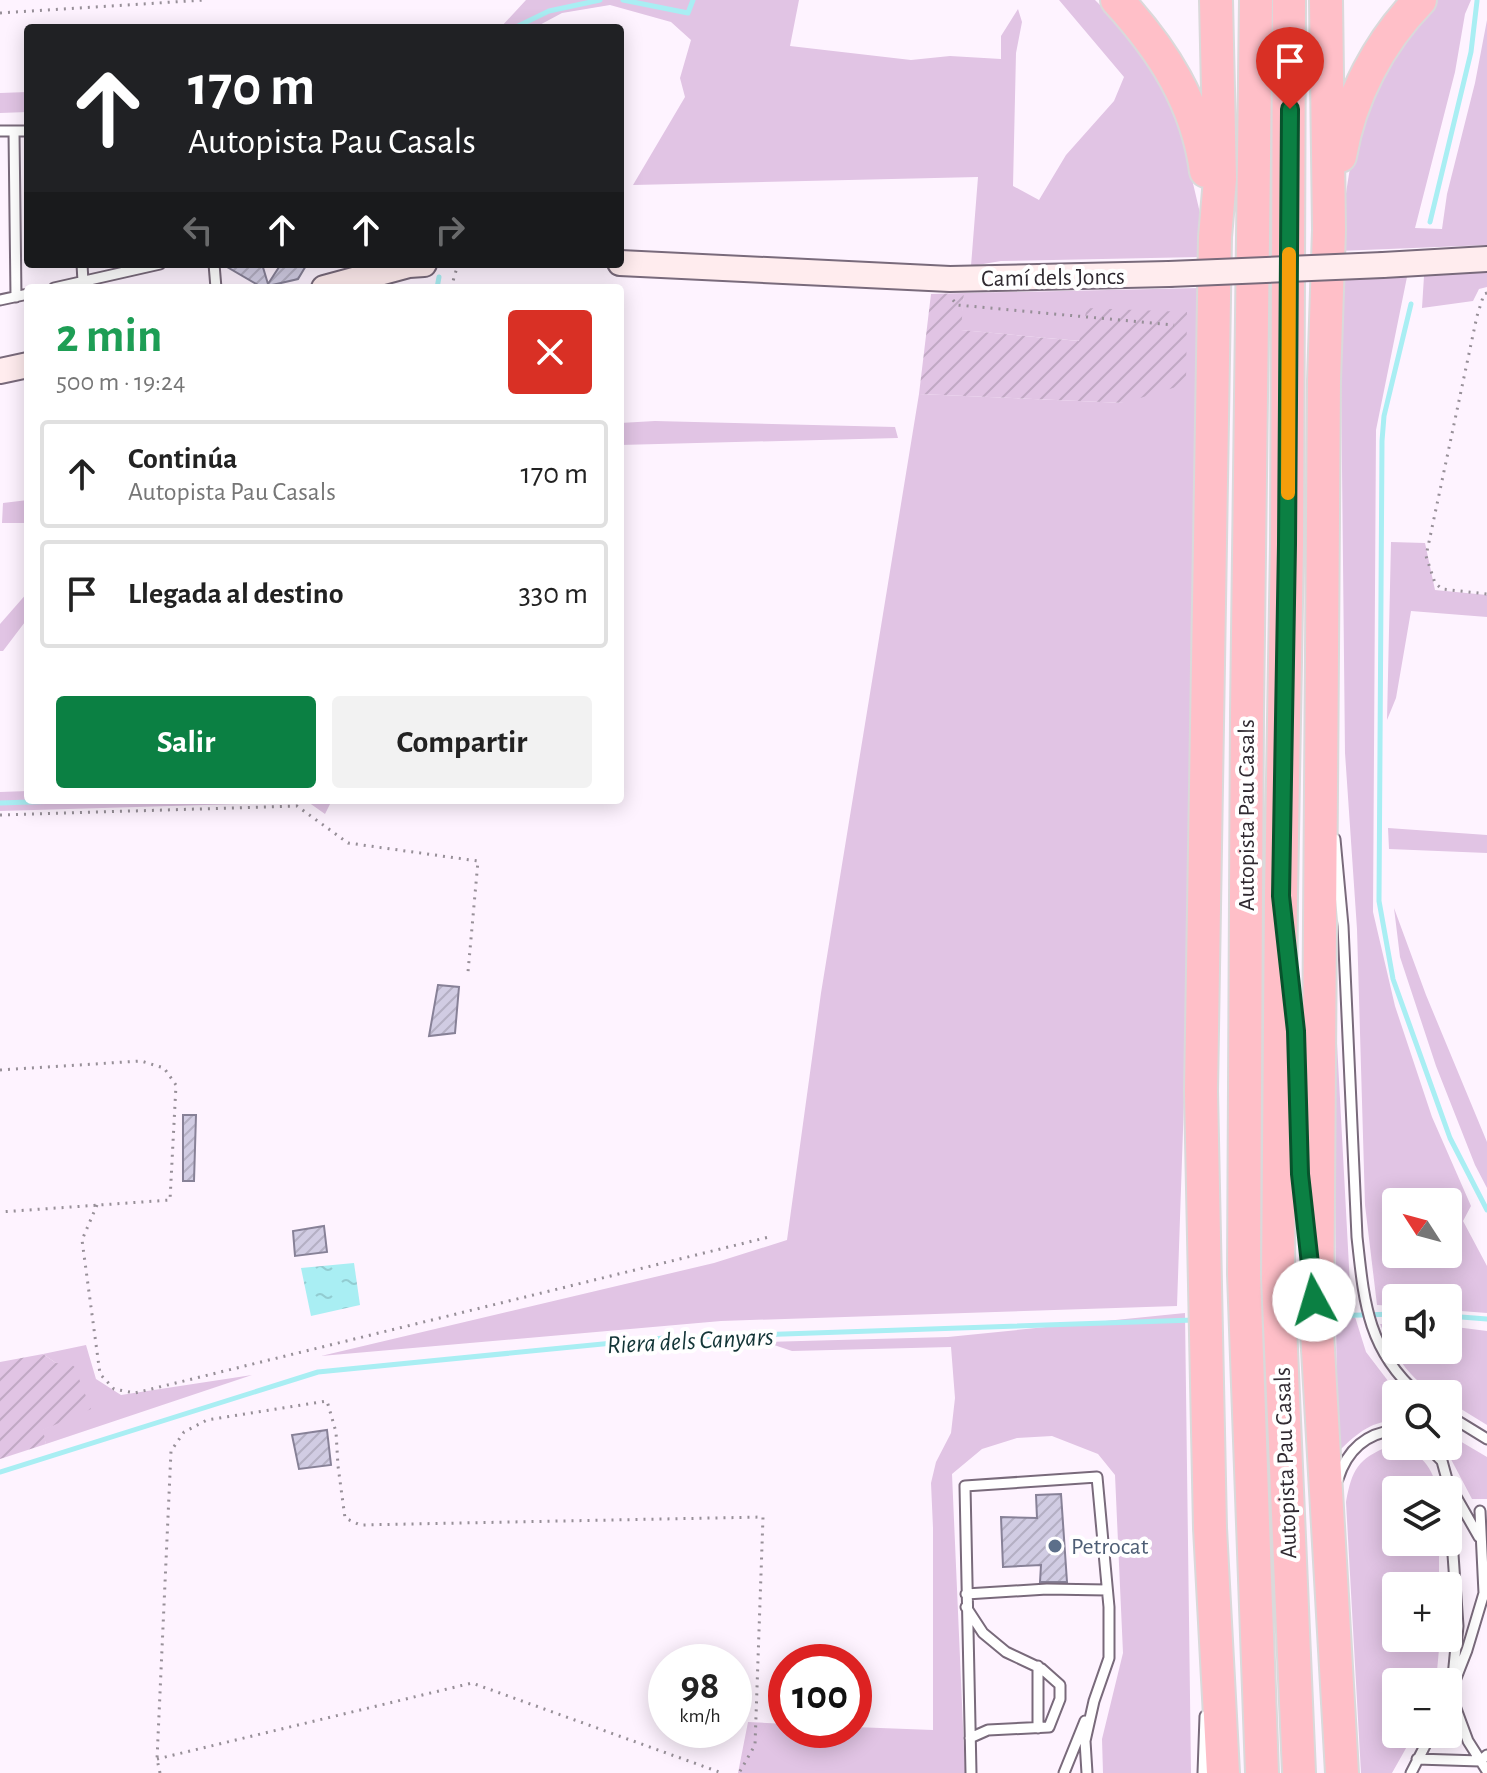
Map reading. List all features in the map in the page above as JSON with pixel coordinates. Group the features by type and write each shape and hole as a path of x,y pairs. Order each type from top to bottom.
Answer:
{"highway":[{"path":"1117,0 1147,32 1187,100 1204,155 1215,237"},
{"path":"1216,0 1220,179 1215,237 1201,1091 1210,1528 1223,1773"},
{"name":"Autopista Pau Casals","path":"1256,0 1244,1266 1262,1773"},
{"name":"Autopista Pau Casals","path":"1289,0 1287,528 1278,1268 1299,1773"},
{"path":"1326,0 1329,230 1324,381 1322,791 1314,1268 1342,1773"},
{"path":"1329,230 1343,141 1357,94 1389,37 1420,0"},
{"path":"1204,1164 1233,767 1247,713"},
{"path":"1281,896 1296,1031 1300,1174 1314,1268"}],"street":[{"name":"Camí dels Joncs","path":"624,263 935,278 1169,274 1487,259"},
{"path":"339,284 398,268"},
{"path":"0,371 24,366"}],"lane":[{"path":"0,131 24,131"},
{"path":"14,131 16,297"},
{"path":"82,268 83,282"},
{"path":"73,284 141,268"},
{"path":"0,300 24,295"},
{"path":"1322,791 1336,848 1343,926 1360,1267 1370,1327 1378,1345 1402,1380"},
{"path":"1462,1424 1487,1439"},
{"path":"1327,1541 1344,1462 1361,1443 1382,1433"},
{"path":"971,1773 965,1486 1097,1477 1107,1590 1109,1658 1064,1773"},
{"path":"1462,1507 1481,1540"},
{"path":"1460,1668 1485,1594 1480,1511"},
{"path":"1206,1666 1210,1528"},
{"path":"1453,1556 1458,1626 1453,1668"},
{"path":"966,1594 1047,1589 1107,1590"},
{"path":"966,1607 983,1633 1006,1652 1038,1666 1060,1685 1060,1699 1049,1727 988,1730 970,1738"},
{"path":"1038,1666 1038,1728"},
{"path":"1087,1773 1085,1741 1094,1701"},
{"path":"1203,1773 1205,1712"},
{"path":"1462,1724 1484,1758 1487,1771"},
{"path":"1411,1773 1423,1748"},
{"path":"1417,1759 1484,1758"}],"path":[{"path":"0,13 205,0"},
{"path":"935,278 957,305 1174,325"},
{"path":"1487,293 1477,316 1426,556 1435,583 1442,589 1487,594"},
{"path":"0,815 297,806 348,843 478,861 468,972"},
{"path":"0,1070 141,1061 164,1068 176,1085 170,1200 0,1212"},
{"path":"97,1205 82,1240 100,1374 114,1389 135,1393 769,1237"},
{"path":"160,1773 157,1759 171,1451 184,1432 207,1420 327,1401 336,1432 345,1518 360,1525 763,1517 755,1745 739,1773"},
{"path":"157,1759 472,1683 722,1773"}],"shaded area":[{"path":"526,0 799,0 790,46 911,60 950,56 1001,59 1001,36 1018,9 1022,22 1016,53 1013,186 1039,200 1066,155 1114,101 1124,77 1059,0 1095,0 1122,27 1158,76 1182,137 1200,213 1200,257 1001,261 971,266 978,177 633,185 685,97 680,78 691,40 671,22 610,5 562,13 541,24 504,24"},
{"path":"1437,0 1471,0 1465,14 1455,72 1415,228 1442,229 1447,194 1475,83 1487,20 1487,245 1339,251 1353,152 1369,94 1390,57"},
{"path":"24,92 24,112 0,113 0,93"},
{"path":"1487,271 1487,287 1479,289 1473,301 1422,308 1424,276"},
{"path":"1340,277 1407,277 1376,430 1373,912 1395,1006 1432,1117 1471,1206 1463,1221 1487,1266 1487,1313 1462,1311 1462,1284 1382,1284 1382,1305 1377,1305 1365,1205 1357,929 1345,753"},
{"path":"1200,288 1191,896 1177,1306 721,1321 321,1356 714,1263 787,1240 821,993 919,394 1124,403 1088,308 1080,341 960,330 964,293"},
{"path":"964,293 961,330 1079,341 1087,308 1187,312 1186,384 1124,403 919,394 931,294"},
{"path":"624,423 895,427 898,438 624,445"},
{"path":"24,500 24,523 2,523 3,503"},
{"path":"1391,542 1425,543 1435,590 1487,595 1487,617 1411,611 1396,698 1387,720"},
{"path":"24,597 24,623 3,651 0,651 0,624"},
{"path":"24,791 24,804 240,804 0,811 0,792"},
{"path":"311,804 330,804 325,814"},
{"path":"1388,828 1487,835 1487,853 1389,849"},
{"path":"1394,908 1487,1142 1487,1188 1436,1066 1400,957"},
{"path":"1334,987 1351,1304 1366,1352 1387,1380 1382,1380 1382,1422 1357,1435 1337,1453"},
{"path":"1185,1313 1191,1773 1103,1773 1102,1739 1123,1653 1115,1475 1098,1454 1052,1436 1017,1438 982,1449 952,1474 965,1773 738,1773 743,1748 752,1748 752,1722 768,1723 768,1748 872,1748 872,1728 933,1730 931,1483 936,1462 951,1433 955,1398 951,1347 792,1351 765,1342 948,1337"},
{"path":"1462,1328 1487,1331 1487,1425 1462,1410 1462,1380 1417,1380 1403,1364 1462,1364"},
{"path":"86,1345 96,1379 121,1395 252,1375 46,1444 42,1430 90,1408 56,1363 43,1354"},
{"path":"43,1354 56,1363 74,1366 91,1409 43,1430 46,1444 0,1459 0,1362"},
{"path":"1462,1442 1487,1457 1487,1499 1472,1499 1451,1460 1462,1460"},
{"path":"1382,1450 1382,1460 1422,1460 1433,1476 1382,1476 1382,1556 1439,1556 1439,1572 1382,1572 1382,1652 1439,1652 1437,1668 1382,1668 1382,1748 1406,1748 1392,1773 1361,1773 1346,1502 1354,1473 1370,1456"}],"water":[{"path":"354,1263 360,1305 311,1316 301,1268"}],"building":[{"path":"229,268 263,268 268,284 256,284"},
{"path":"278,268 305,268 298,279 268,284"},
{"path":"438,985 459,987 455,1033 429,1036"},
{"path":"183,1115 196,1115 194,1181 183,1181"},
{"path":"324,1226 327,1252 295,1256 293,1231"},
{"path":"327,1430 331,1465 299,1469 292,1435"},
{"path":"1061,1494 1067,1582 1040,1582 1041,1565 1003,1567 1001,1517 1037,1518 1036,1495"}],"waterway":[{"path":"522,24 549,11 600,0"},
{"path":"623,0 688,13 693,0"},
{"path":"1430,222 1471,52 1477,1"},
{"path":"438,284 439,277"},
{"path":"1411,304 1384,416 1382,441 1379,901 1393,979 1450,1138 1487,1210"},
{"path":"0,803 24,802"},
{"name":"Riera dels Canyars","path":"1327,1316 1382,1314"},
{"name":"Riera dels Canyars","path":"1462,1317 1487,1319"},
{"name":"Riera dels Canyars","path":"0,1472 318,1372 664,1338 1194,1320"}],"slow traffic":[{"path":"1288,493 1289,254"}],"place":[{"name":"Petrocat","path":"1055,1546"}],"route":[{"path":"1290,109 1281,896 1296,1031 1300,1174 1314,1300"}]}
